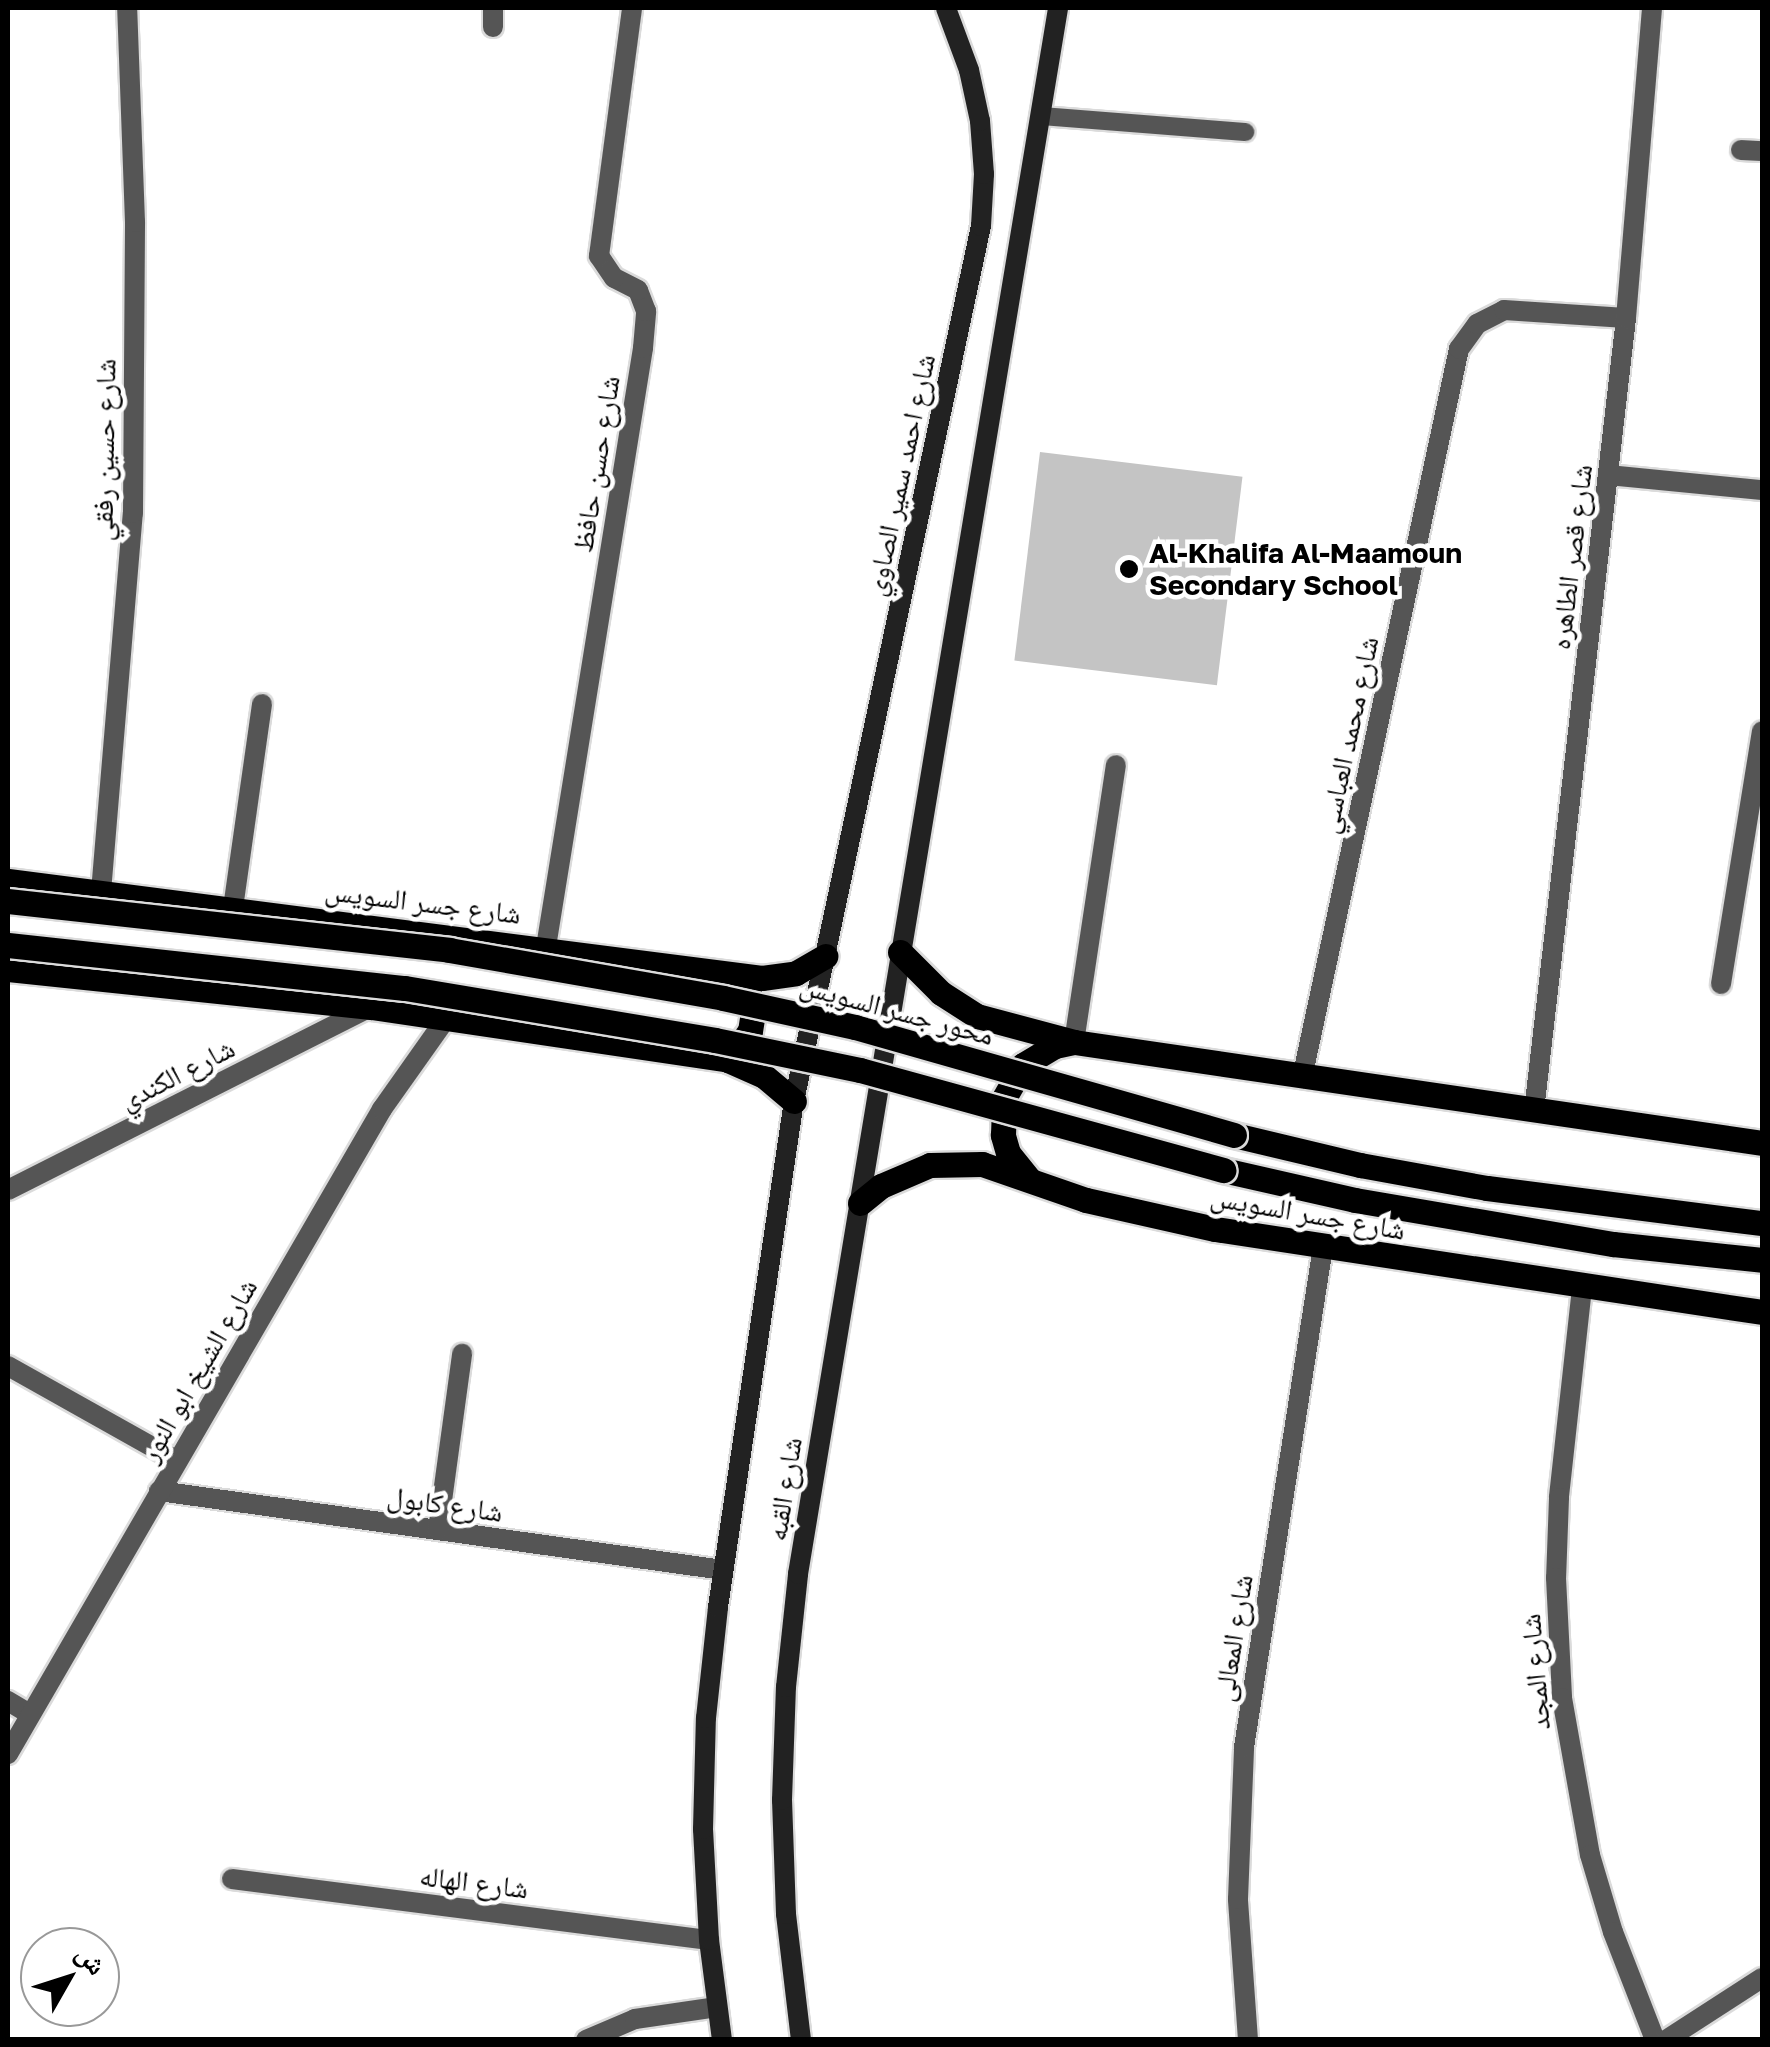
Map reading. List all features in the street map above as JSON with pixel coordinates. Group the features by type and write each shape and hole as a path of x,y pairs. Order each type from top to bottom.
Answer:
{"main road":[{"name":"شارع احمد سمير الصاوي","path":"826,956 982,226 980,121 969,70 946,8"},
{"path":"1058,8 900,952 941,993 977,1016 1074,1042 1762,1143"},
{"name":"شارع جسر السويس","path":"8,881 744,976 780,978 826,956"},
{"name":"محور جسر السويس","path":"8,901 449,950 704,994 855,1027 1360,1166 1487,1188 1762,1223"},
{"path":"8,945 387,986 715,1040 876,1074 1223,1170 1355,1200 1594,1240 1762,1260"},
{"name":"شارع القبه","path":"801,2040 783,1857 786,1687 798,1574 900,952"},
{"name":"شارع القبه","path":"722,2040 709,1940 704,1755 723,1570 794,1100 826,956"},
{"path":"8,969 371,1007 728,1060 764,1076 794,1100"},
{"path":"728,1060 750,1030 753,1012 744,976"},
{"path":"1032,1182 1008,1153 1002,1135 1004,1098 1023,1065 1055,1046 1074,1042"},
{"name":"شارع جسر السويس","path":"860,1203 892,1180 930,1165 982,1164 1114,1208 1323,1248 1762,1312"}],"street":[{"name":"شارع حسين رفقي","path":"101,892 133,513 135,222 127,8"},
{"name":"شارع حسن حافظ","path":"546,948 643,348 646,311 638,290 614,278 599,256 632,8"},
{"name":"شارع قصر الطاهره","path":"1534,1111 1626,318 1652,8"},
{"name":"شارع محمد العباسي","path":"1302,1078 1458,349 1477,324 1504,310 1626,318"},
{"path":"1608,474 1762,490"},
{"path":"233,908 262,704"},
{"path":"1721,984 1762,731"},
{"path":"1074,1042 1116,765"},
{"name":"شارع الكندي","path":"8,1190 371,1007"},
{"name":"شارع الشيخ ابو النور","path":"8,1754 382,1109 445,1020"},
{"name":"شارع المعالى","path":"1248,2040 1238,1899 1244,1747 1323,1248"},
{"name":"شارع المجد","path":"1582,1288 1559,1498 1556,1578 1562,1698 1590,1855 1612,1932 1655,2040"},
{"path":"438,1530 462,1354"},
{"path":"8,1366 177,1462"},
{"name":"شارع كابول","path":"159,1491 723,1570"},
{"path":"8,1701 30,1714"},
{"name":"شارع الهاله","path":"232,1878 709,1940"},
{"path":"1666,2040 1762,1978"},
{"path":"586,2040 636,2019 717,2007"}],"lane":[{"path":"1042,116 1245,132"}],"building":[{"name":"Al-Khalifa Al-Maamoun Secondary School","path":"1040,452 1242,477 1217,685 1014,660"}],"place":[{"name":"Al-Khalifa Al-Maamoun Secondary School","path":"1129,569"}]}
